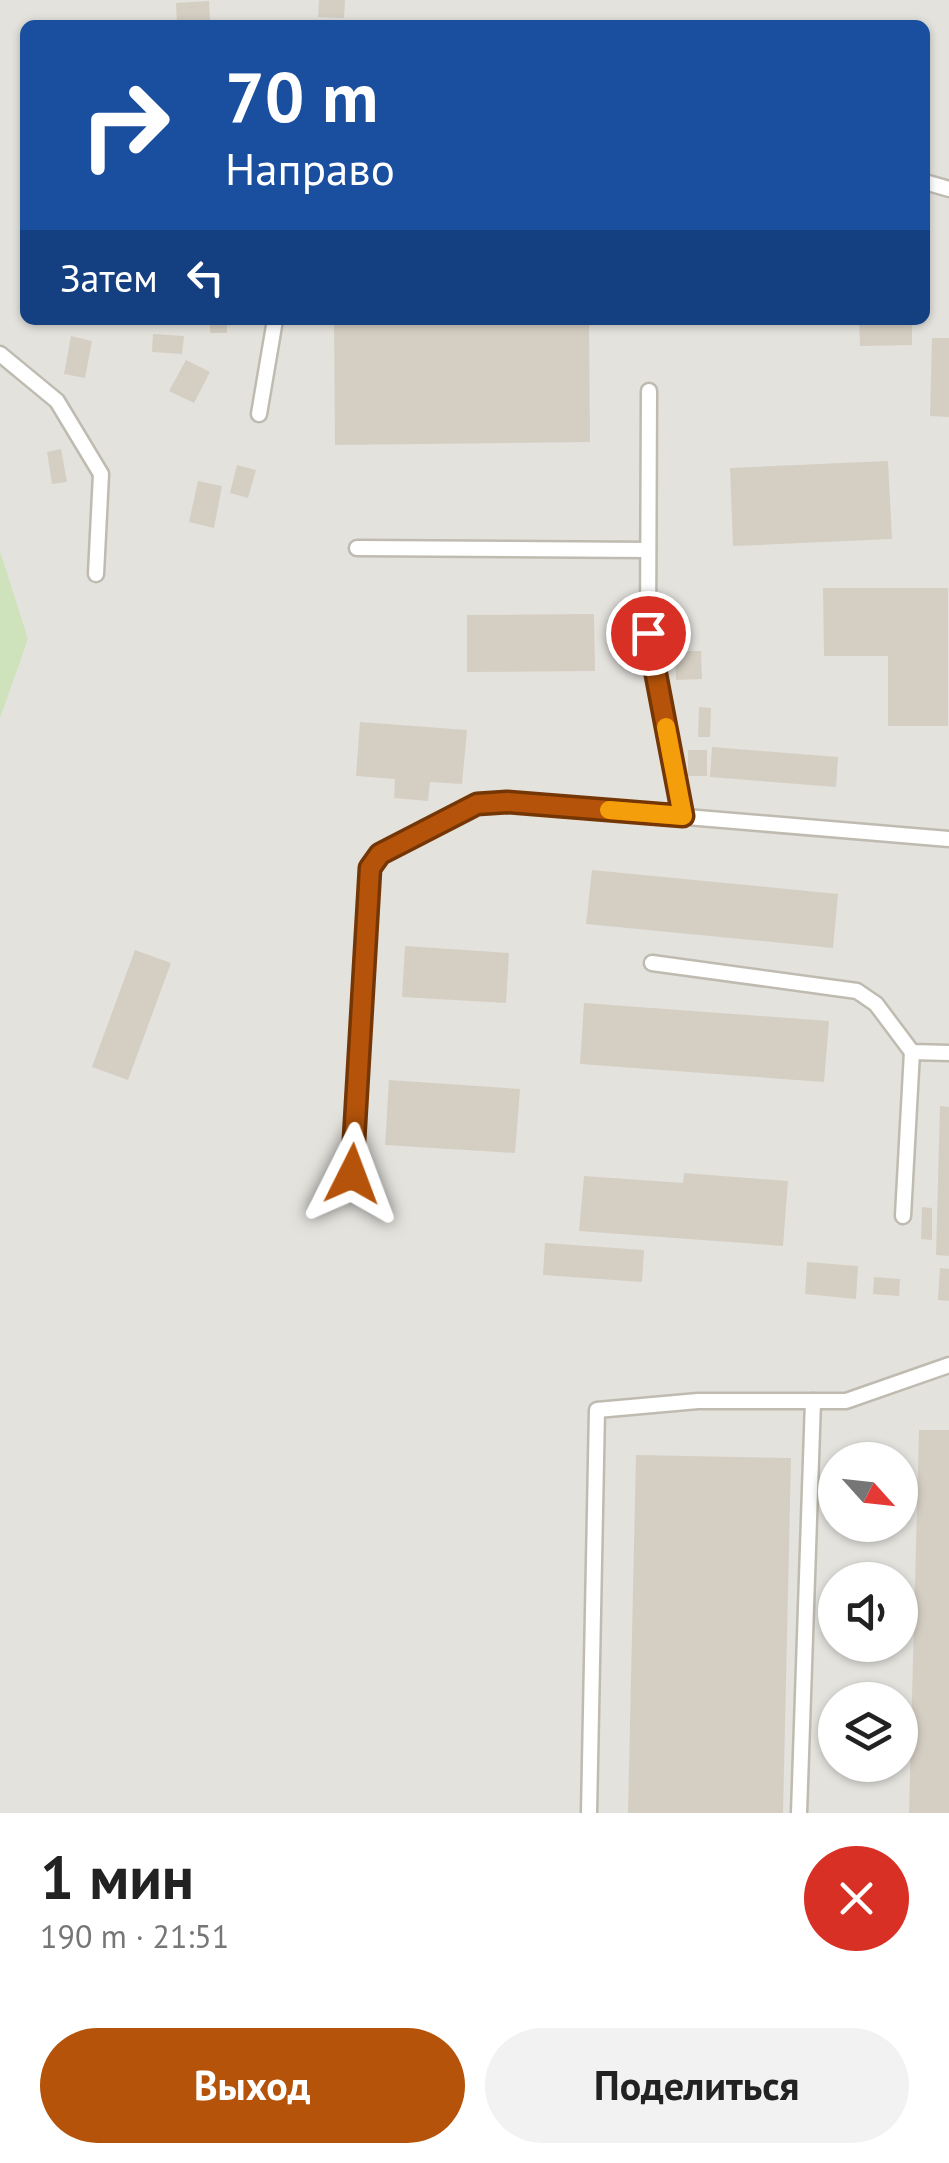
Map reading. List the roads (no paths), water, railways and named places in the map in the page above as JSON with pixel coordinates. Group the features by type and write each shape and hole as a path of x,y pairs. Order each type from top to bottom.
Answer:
{"lane":[{"path":"259,414 274,325"},
{"path":"0,354 57,401 101,474 96,574"},
{"path":"648,391 648,633 683,816"},
{"path":"357,548 648,550"},
{"path":"352,1174 370,868 380,854 477,804 507,802 949,839"},
{"path":"652,964 857,992 876,1004 912,1052 903,1216"},
{"path":"912,1052 949,1054"},
{"path":"588,1813 597,1410 698,1401 846,1400 949,1366"},
{"path":"799,1813 813,1400"}]}
